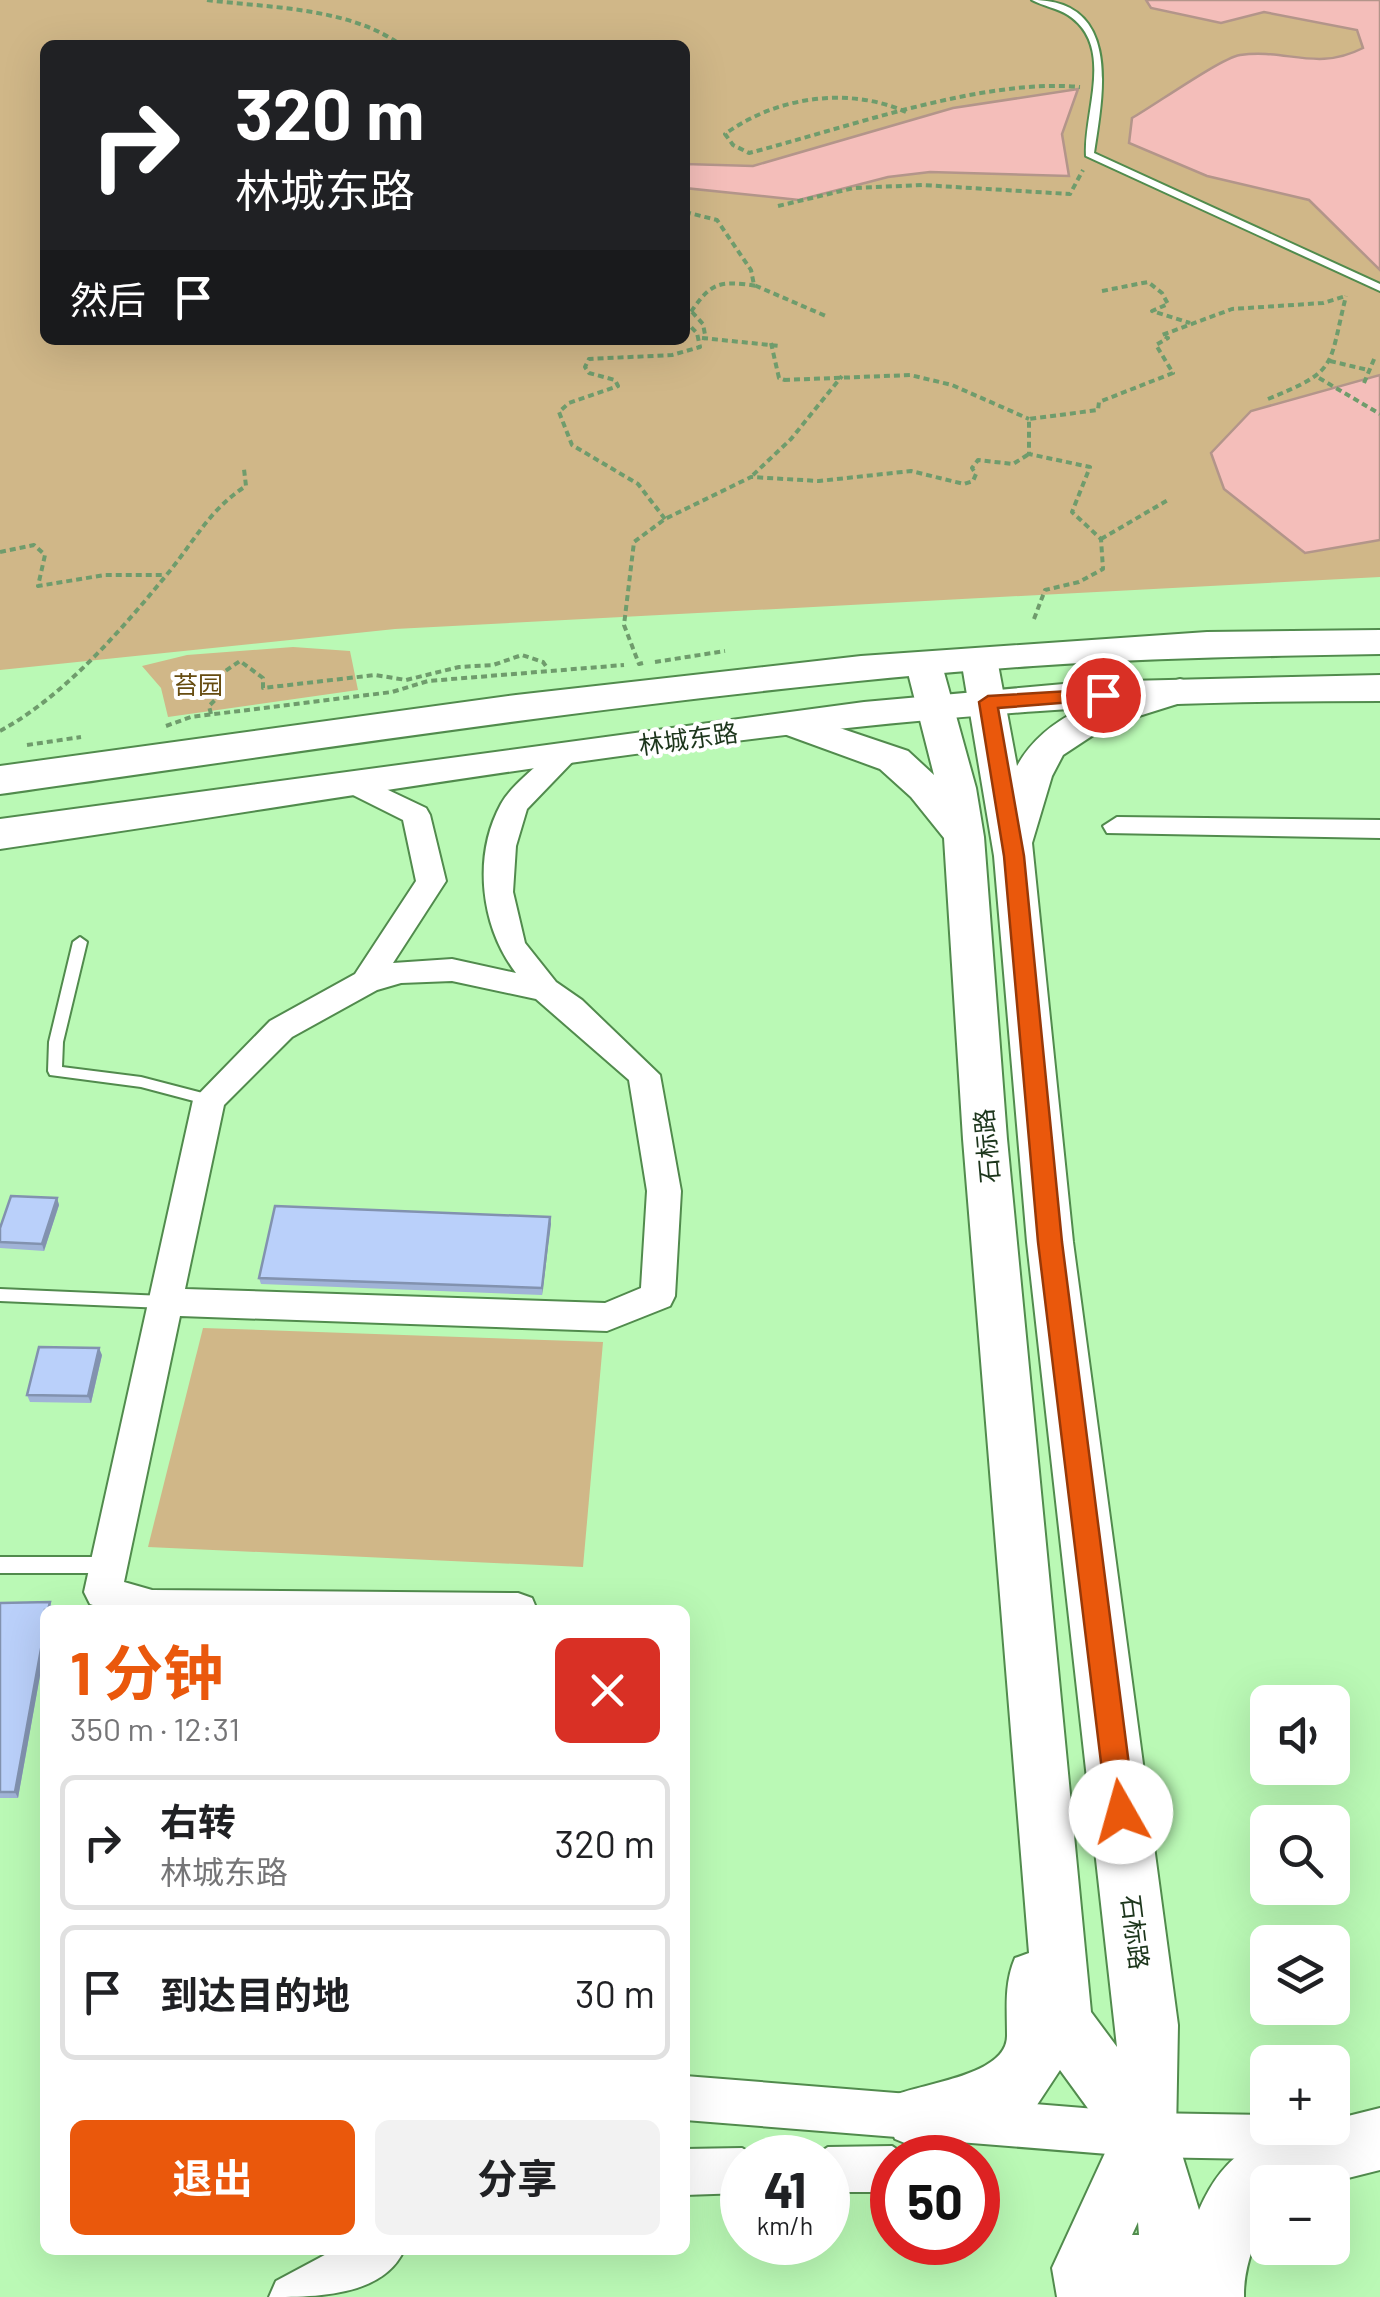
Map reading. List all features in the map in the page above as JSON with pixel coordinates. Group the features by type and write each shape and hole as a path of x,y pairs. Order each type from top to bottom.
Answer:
{"main road":[{"name":"林城东路","path":"0,834 750,729 936,709 983,681 1222,642 1380,642"},
{"path":"1222,642 1195,651 1188,664 1200,680 1250,688"},
{"name":"林城东路","path":"8,763 726,667 924,665 983,681 1180,691 1380,688"},
{"name":"石标路","path":"924,665 961,812 985,1140 1055,1899 1062,2022 1145,2135 1189,2287"},
{"path":"726,667 754,702 758,713 750,729"},
{"name":"石标路","path":"983,681 1014,856 1050,1242 1148,2025 1145,2135 1087,2282"},
{"path":"1014,856 1027,790 1049,746 1100,715 1180,691"},
{"path":"796,726 894,760 925,788 961,812 1002,787"},
{"path":"921,2135 1010,2092 1038,2053 1034,1928 1055,1899"},
{"path":"1062,2022 1148,2025"},
{"path":"1087,2282 1189,2287 1210,2278 1221,2228 1257,2175 1380,2139"}],"street":[{"path":"164,1302 607,1317 658,1296 664,1191 644,1075 571,1008 544,990 511,945 498,892 502,846 514,806 565,755"},
{"path":"355,784 416,815 431,881 366,982"},
{"path":"1117,826 1380,829"},
{"path":"145,1605 103,1592 208,1100 281,1029 366,982 401,972 452,970 544,990"},
{"path":"690,2099 870,2136"},
{"path":"1000,2140 1145,2135 1380,2139"},
{"path":"690,2172 720,2171"},
{"path":"292,2297 372,2255"}],"lane":[{"path":"1036,0 1072,14 1095,40 1098,89 1089,154 1380,288"},
{"path":"80,942 56,1042 55,1071 141,1082 208,1100"},
{"path":"0,1295 164,1302"},
{"path":"0,1565 108,1565"}],"path":[{"path":"207,0 345,20 380,31 393,40"},
{"path":"906,112 884,99 815,98 765,111 726,134 734,145 749,153 998,89 1047,84 1098,89"},
{"path":"778,206 854,188 908,186 1070,194 1077,187 1089,154"},
{"path":"690,213 716,220 759,287"},
{"path":"1102,291 1130,280 1152,285 1168,304 1152,312 1193,324"},
{"path":"771,344 779,378 784,380 892,370 950,384 1003,413 1029,420 1098,410 1099,402 1132,390 1136,384 1172,373 1156,345 1168,338 1162,335 1250,306 1323,303 1346,296 1364,282"},
{"path":"780,346 704,338 703,324 690,309 697,295 716,283 759,287 828,317"},
{"path":"1268,399 1318,378 1330,362 1346,296"},
{"path":"665,520 638,484 572,445 559,412 566,403 608,393 618,386 616,380 589,373 585,366 589,359 616,354 678,357 700,347 697,333 690,325"},
{"path":"1364,383 1375,357"},
{"path":"1330,362 1368,370"},
{"path":"639,664 624,625 628,566 634,542 665,520 750,477 791,439 843,375"},
{"path":"1318,378 1380,414"},
{"path":"1029,420 1030,454"},
{"path":"750,477 818,481 911,471 964,484 973,482 976,474 972,468 978,460 1013,464 1030,454 1090,467 1072,512 1101,539 1102,569 1079,582 1045,590 1034,619"},
{"path":"0,731 17,725 46,700 164,575 214,506 246,486 244,469"},
{"path":"1101,539 1168,500"},
{"path":"0,552 34,545 45,555 38,586 105,575 164,575"},
{"path":"211,714 209,706 219,696 209,682 240,661 263,678 264,688 375,676 406,680 459,667 493,666 522,655 543,662 548,669"},
{"path":"152,730 211,714 392,692 428,680 639,664 726,667"},
{"path":"8,763 84,737"}],"green space":[{"path":"0,0 1380,0 1380,577 395,629 0,670"},
{"name":"苔园","path":"293,647 350,651 358,690 168,717 161,688 142,666 187,655"},
{"path":"203,1328 603,1342 583,1567 148,1547"}],"shaded area":[{"path":"1146,0 1380,0 1380,270 1309,200 1207,176 1129,143 1132,118 1231,58 1257,54 1316,59 1346,55 1363,48 1357,30 1264,12 1221,23 1151,8"},
{"path":"1078,89 1062,134 1069,176 930,172 888,177 799,200 690,189 690,164 753,166 953,108"},
{"path":"1380,375 1380,540 1305,553 1224,489 1211,453 1251,411"}],"building":[{"path":"11,1196 57,1198 42,1244 0,1242 0,1228"},
{"path":"275,1206 550,1217 542,1288 259,1278"},
{"path":"39,1347 99,1348 88,1396 27,1395"},
{"path":"50,1602 40,1605 40,1654 15,1792 0,1792 0,1603"}],"route":[{"path":"1103,695 988,702 1014,856 1050,1242 1121,1812"}]}
